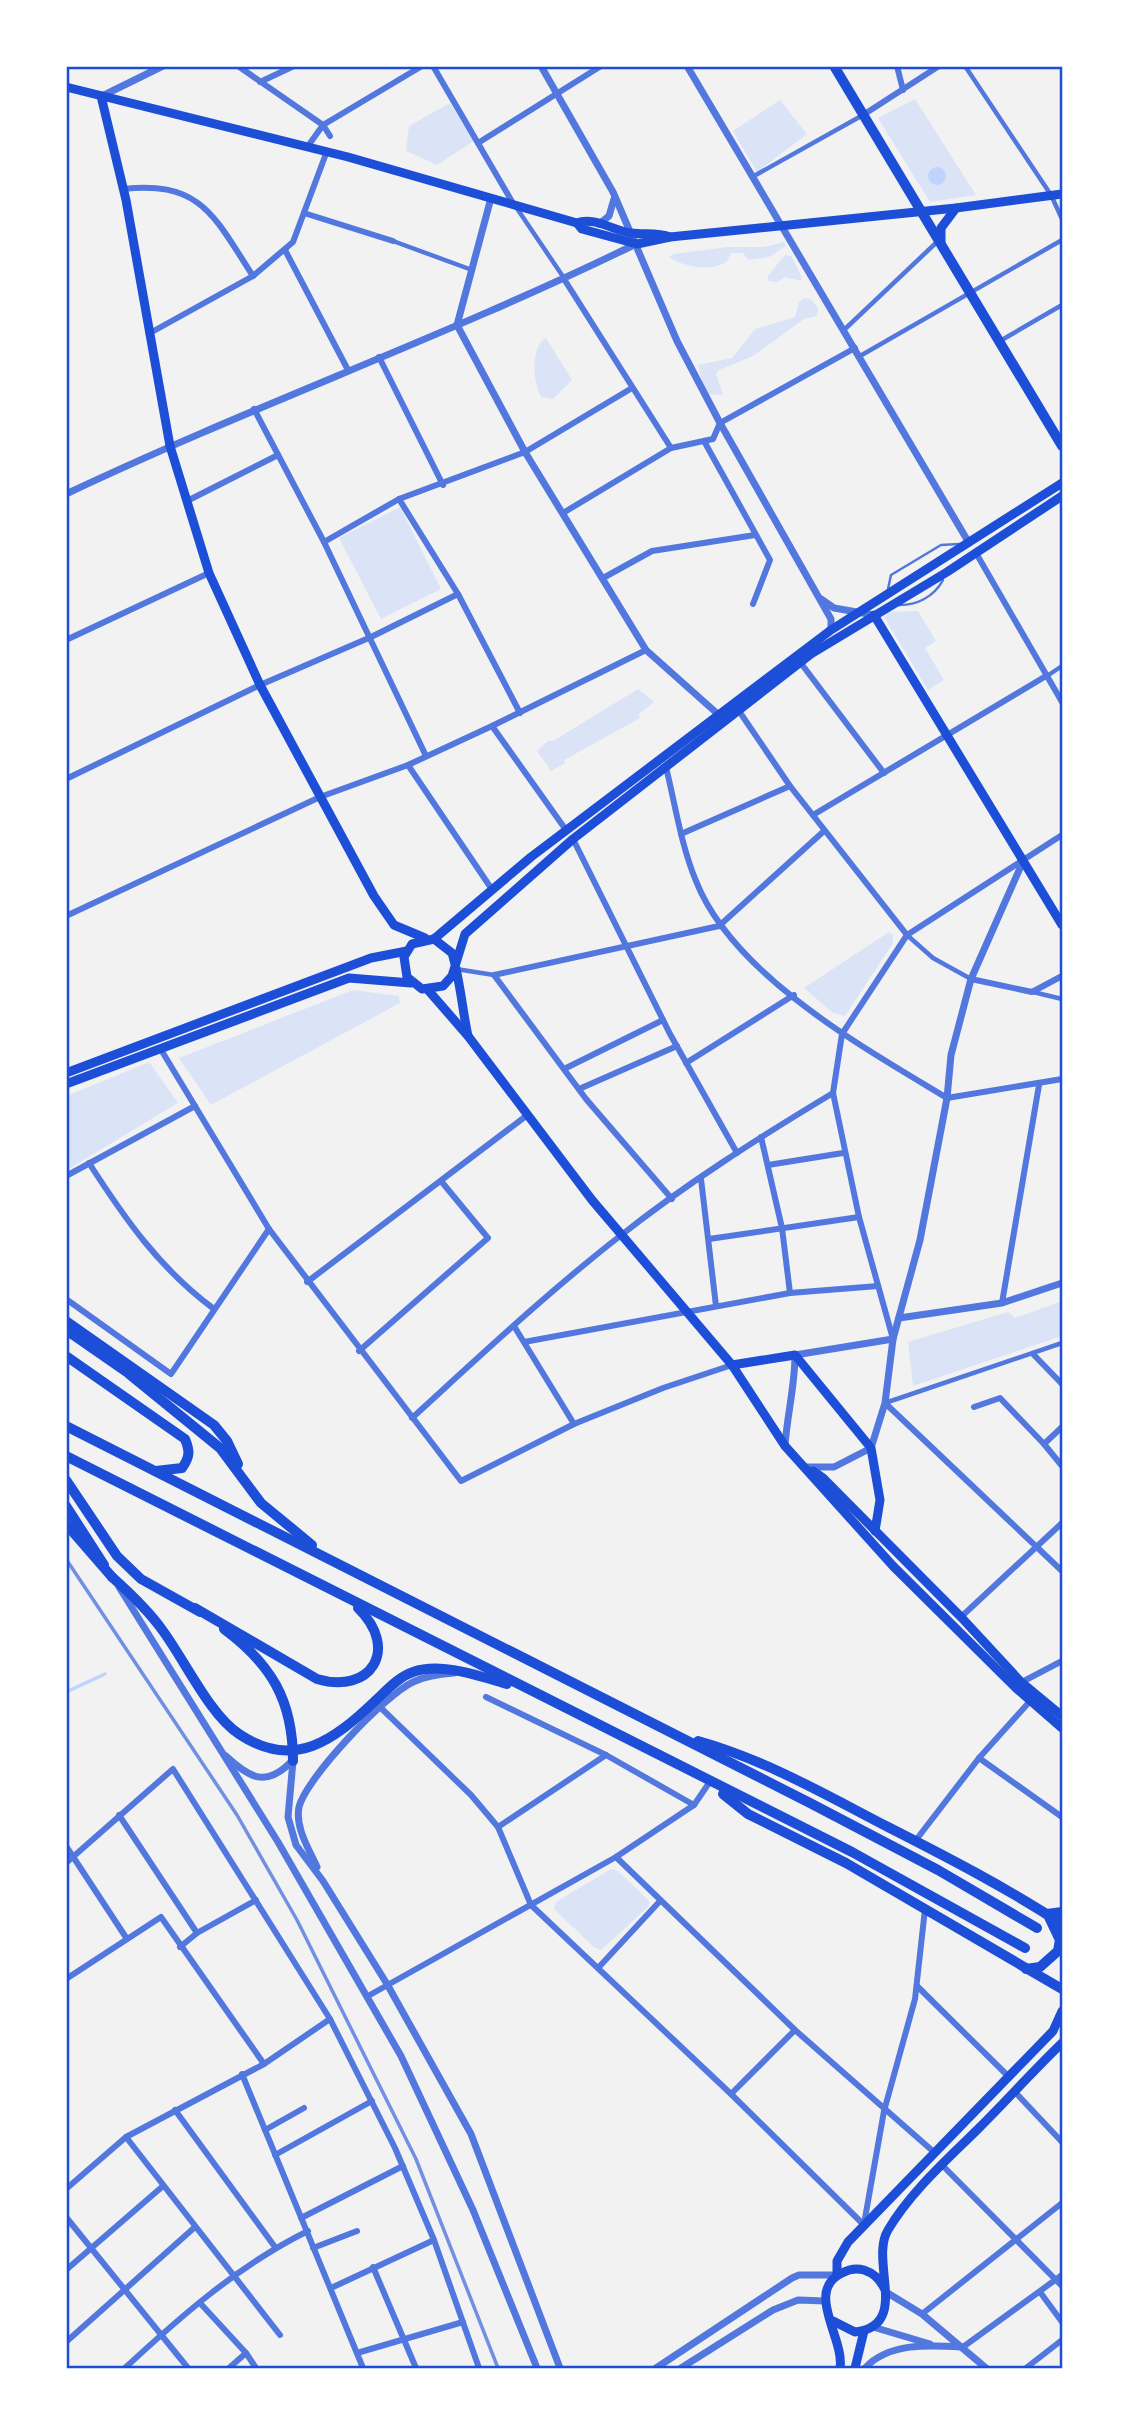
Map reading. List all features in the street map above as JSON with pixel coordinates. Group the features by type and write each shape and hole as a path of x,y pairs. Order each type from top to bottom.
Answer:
{"main road":[{"path":"834,66 1062,446"},
{"path":"66,87 327,151 577,223 582,229 637,244 670,237 956,208 1062,194"},
{"path":"101,96 123,189 170,446 209,573 260,685 387,918 410,934 431,939 452,953 468,1036"},
{"path":"939,244 941,228 956,208"},
{"path":"577,223 585,219 631,233 661,233 670,237"},
{"path":"66,1073 371,958 407,950 419,940 431,939 566,830 831,630 1062,483"},
{"path":"428,990 448,982 455,969 465,933 573,839 666,766 800,662 947,572 1062,496"},
{"path":"969,543 976,553"},
{"path":"874,615 1025,859 1062,925"},
{"path":"407,950 403,964 411,983"},
{"path":"66,1084 349,978 411,983 428,990 468,1036 526,1116 621,1235 732,1366 785,1446 893,1566 1062,1728"},
{"path":"66,1321 214,1426 227,1441 249,1486"},
{"path":"66,1330 128,1373 220,1448 261,1503 328,1558"},
{"path":"732,1366 794,1355 871,1448 880,1500 875,1531"},
{"path":"66,1356 185,1439 190,1449 182,1468 154,1471"},
{"path":"66,1426 938,1870 1037,1928"},
{"path":"68,1457 709,1783 852,1852 1025,1948"},
{"path":"805,1467 823,1478 961,1617 1018,1685"},
{"path":"66,1480 117,1556 141,1579 317,1679 337,1685 363,1676 373,1664 379,1648 376,1630 351,1601"},
{"path":"66,1506 112,1577 162,1629 220,1715 237,1733 261,1746 281,1751 314,1746 343,1731 396,1681 424,1670 463,1673 534,1693"},
{"path":"66,1524 104,1565"},
{"path":"195,1608 247,1646 269,1669 290,1719 293,1761"},
{"path":"1033,1698 1062,1716"},
{"path":"674,1734 742,1754 916,1840 1062,1924"},
{"path":"709,1783 748,1814 846,1863 925,1907 1062,1989"},
{"path":"1047,1914 1062,1912"},
{"path":"1026,1969 1040,1967 1058,1951 1060,1940 1047,1914"},
{"path":"837,2275 837,2261 848,2242 1053,2031 1062,2011"},
{"path":"832,2321 847,2330 864,2331 873,2327 886,2311 881,2259 883,2238 893,2221 942,2165 1060,2050"},
{"path":"840,2368 832,2321 825,2301 830,2282 837,2275 856,2269 875,2276 886,2292"},
{"path":"855,2368 864,2331"}],"street":[{"path":"101,96 163,66"},
{"path":"238,66 323,125 330,136"},
{"path":"260,82 294,66"},
{"path":"308,146 323,125 422,66"},
{"path":"433,66 514,205 671,448"},
{"path":"541,66 613,192 677,341 720,423 831,619 831,630"},
{"path":"478,143 601,66"},
{"path":"897,66 903,90"},
{"path":"754,176 863,115 939,66"},
{"path":"965,66 1051,195 1062,219"},
{"path":"691,68 969,543"},
{"path":"150,333 253,276 293,242 327,151"},
{"path":"123,189 151,186 177,191 200,203 215,218 253,276"},
{"path":"599,224 609,216 614,206 613,192"},
{"path":"491,198 457,324 525,452 646,650 720,716"},
{"path":"304,213 473,270"},
{"path":"860,356 1062,240"},
{"path":"66,494 254,409 564,279 637,244"},
{"path":"845,329 939,244"},
{"path":"285,250 348,369"},
{"path":"999,342 1062,305"},
{"path":"563,513 671,448 713,439 720,423 855,348"},
{"path":"379,356 443,485"},
{"path":"324,542 398,499 443,485 525,452 632,388"},
{"path":"254,409 324,542 426,756"},
{"path":"704,441 770,561 753,604"},
{"path":"187,501 278,455"},
{"path":"398,499 458,594 520,713"},
{"path":"603,578 652,551 755,535"},
{"path":"976,553 1062,702"},
{"path":"66,640 209,573"},
{"path":"66,779 260,685 371,637 458,594"},
{"path":"818,596 834,608 874,615"},
{"path":"66,916 320,797 408,765 646,650"},
{"path":"800,662 884,773"},
{"path":"813,815 1062,666"},
{"path":"739,710 790,786 907,935 933,958 971,979 1062,999"},
{"path":"492,726 566,830"},
{"path":"408,765 491,888"},
{"path":"666,766 681,834 696,881 719,926 747,955 842,1034 947,1098 1039,1085 1062,1079"},
{"path":"681,834 790,786"},
{"path":"455,969 494,975 719,926 824,831"},
{"path":"893,1339 843,1153 833,1093 842,1034 907,935 1062,835"},
{"path":"573,839 663,1020 737,1153"},
{"path":"805,1467 834,1467 871,1448 885,1403 893,1339 920,1240 947,1098 951,1055 971,979 1025,859"},
{"path":"494,975 579,1089 672,1199"},
{"path":"1032,992 1062,976"},
{"path":"686,1063 794,995"},
{"path":"564,1069 663,1020"},
{"path":"579,1089 677,1046"},
{"path":"159,1047 269,1229 359,1351 461,1481 574,1424 663,1388 732,1366"},
{"path":"1002,1303 1039,1085"},
{"path":"412,1418 514,1325 621,1235 737,1153 833,1093"},
{"path":"66,1176 195,1106"},
{"path":"307,1282 526,1116"},
{"path":"761,1137 782,1228 790,1293"},
{"path":"768,1165 843,1153"},
{"path":"89,1163 145,1246 181,1284 214,1309"},
{"path":"701,1179 716,1307"},
{"path":"359,1351 488,1238 441,1181"},
{"path":"709,1239 859,1217"},
{"path":"66,1299 171,1374 269,1229"},
{"path":"899,1318 1002,1303 1062,1283"},
{"path":"524,1342 790,1293 878,1286"},
{"path":"514,1325 574,1424"},
{"path":"785,1446 787,1414 794,1385 794,1355 893,1339"},
{"path":"885,1403 1062,1343"},
{"path":"1033,1354 1062,1384"},
{"path":"974,1407 1000,1398 1062,1466"},
{"path":"885,1403 1062,1571"},
{"path":"1044,1444 1062,1427"},
{"path":"961,1617 1062,1523"},
{"path":"112,1577 278,1842 368,1996 435,2123 537,2368"},
{"path":"1018,1685 1062,1661"},
{"path":"323,1881 299,1826 299,1808 304,1792 319,1770 412,1682 429,1676 463,1673"},
{"path":"486,1697 606,1755 694,1805"},
{"path":"916,1840 979,1758 1033,1698"},
{"path":"381,1709 471,1795 498,1827 531,1905 599,1967 864,2225"},
{"path":"218,1748 245,1773 256,1777 278,1773 293,1761"},
{"path":"498,1827 606,1755"},
{"path":"979,1758 1062,1817"},
{"path":"293,1761 288,1806 290,1830 296,1845 323,1881 387,1984 471,2134 560,2368"},
{"path":"66,1863 173,1769 330,2019 372,2101 434,2240 479,2368"},
{"path":"368,1996 616,1857 694,1805 709,1783"},
{"path":"119,1815 197,1933"},
{"path":"66,1846 127,1939"},
{"path":"616,1857 795,2030 884,2111 935,2153"},
{"path":"180,1947 197,1933 256,1900"},
{"path":"599,1967 660,1902"},
{"path":"864,2225 884,2111 917,1986 925,1907"},
{"path":"66,1979 161,1917 264,2064"},
{"path":"917,1986 1009,2077"},
{"path":"66,2189 126,2137 264,2064 330,2019"},
{"path":"731,2094 795,2030"},
{"path":"242,2074 363,2368"},
{"path":"1015,2092 1062,2142"},
{"path":"275,2155 372,2101"},
{"path":"265,2130 304,2108"},
{"path":"176,2110 275,2247"},
{"path":"126,2137 280,2335"},
{"path":"942,2165 1059,2277 1062,2286"},
{"path":"301,2218 402,2166"},
{"path":"66,2270 163,2186"},
{"path":"922,2314 1062,2203"},
{"path":"66,2217 188,2368"},
{"path":"66,2342 195,2227"},
{"path":"125,2368 233,2276 275,2247 308,2231"},
{"path":"313,2248 357,2231"},
{"path":"331,2288 434,2240"},
{"path":"373,2267 416,2368"},
{"path":"656,2368 792,2278 799,2275 837,2275"},
{"path":"873,2327 932,2345 963,2347 1059,2277"},
{"path":"886,2292 922,2314 986,2368"},
{"path":"1040,2292 1062,2322"},
{"path":"682,2368 773,2310 798,2300 825,2301"},
{"path":"200,2303 246,2353 256,2368"},
{"path":"357,2353 463,2322"},
{"path":"1026,2368 1062,2340"},
{"path":"865,2368 883,2354 932,2345"},
{"path":"229,2368 246,2353"}],"shaded area":[{"path":"915,99 976,195 930,202 878,118"},
{"path":"780,100 807,134 757,172 733,131"},
{"path":"450,103 474,141 437,165 406,151 409,126"},
{"path":"784,242 786,246 769,257 749,260 743,253 731,253 727,261 714,267 690,266 669,257 673,254 728,247 764,247"},
{"path":"785,255 791,256 802,277 801,281 785,277 777,282 769,281 767,277"},
{"path":"804,298 811,299 818,308 817,316 804,319 753,356 719,370 716,374 723,395 709,394 703,386 698,365 732,358 755,329 795,317 799,302"},
{"path":"546,338 572,380 553,399 541,397 535,374 537,349"},
{"path":"400,507 441,589 381,619 339,538"},
{"path":"918,611 936,641 925,648 944,680 928,690 884,617 890,612"},
{"path":"638,689 654,702 639,714 640,718 564,760 565,763 551,771 537,751 548,741 553,741"},
{"path":"889,932 893,935 893,943 845,1016 833,1013 804,988"},
{"path":"353,990 399,996 400,1003 211,1105 179,1058"},
{"path":"149,1062 178,1103 67,1170 67,1096"},
{"path":"1062,1301 1062,1336 913,1386 908,1342 1008,1312 1015,1318"},
{"path":"611,1869 618,1871 649,1901 649,1906 601,1950 594,1947 554,1909 556,1902"}],"water":[{"path":"937,167 943,170 946,176 943,182 937,185 931,182 928,176 931,170"}],"waterway":[{"path":"66,1692 105,1674"}],"railway":[{"path":"66,1559 237,1815 297,1920 416,2159 498,2368"}]}
